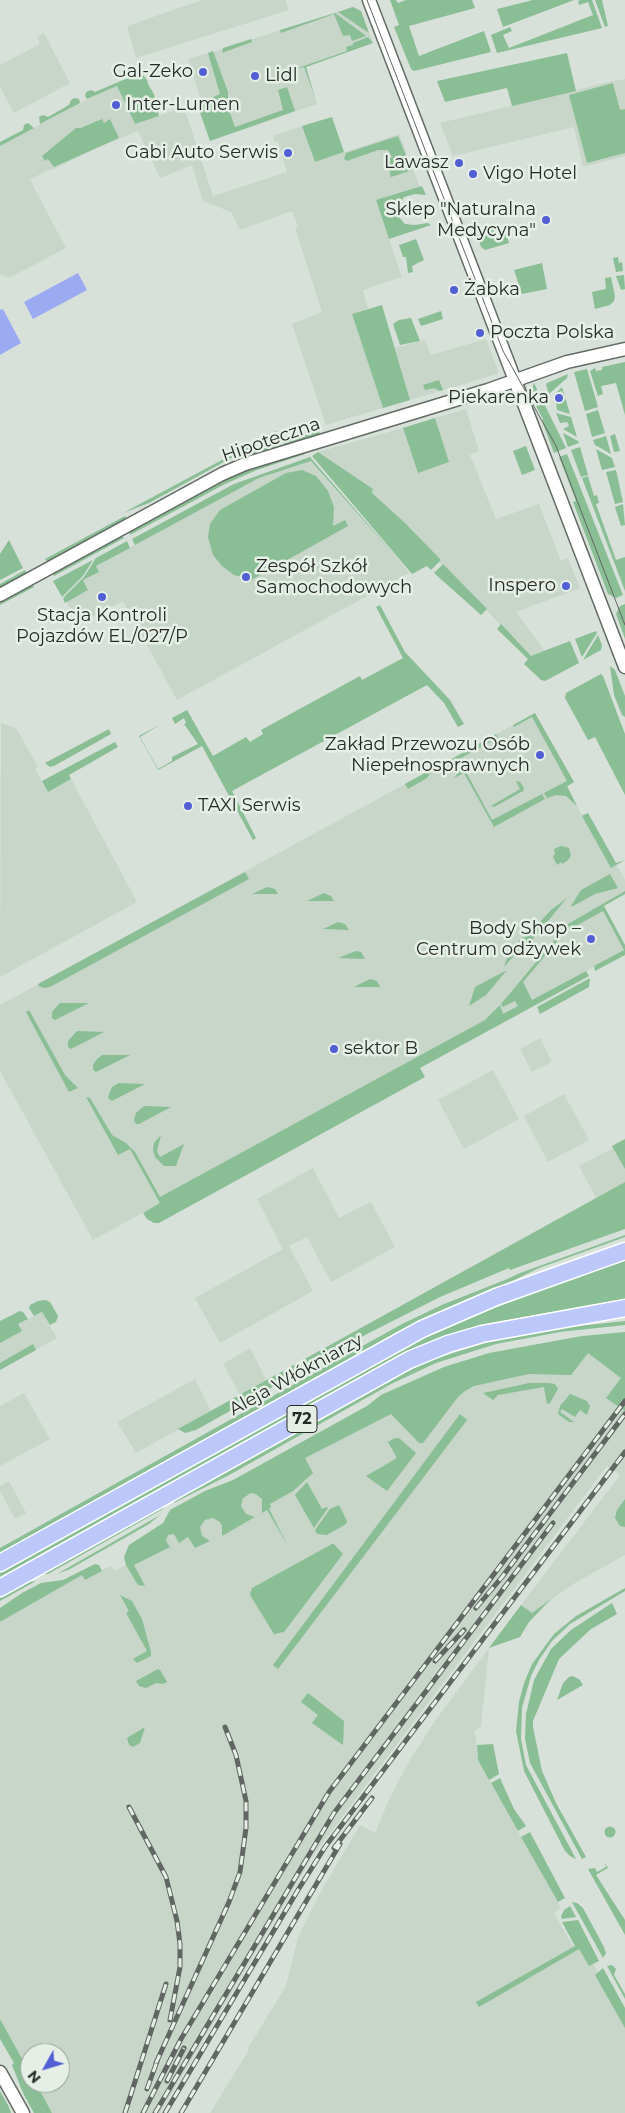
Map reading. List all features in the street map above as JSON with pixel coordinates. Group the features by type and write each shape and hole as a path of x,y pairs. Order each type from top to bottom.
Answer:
{"main road":[{"name":"Aleja Włókniarzy","path":"0,1563 422,1329 496,1297 625,1251"},
{"name":"72","path":"0,1588 394,1367 426,1352 482,1334 625,1308"}],"street":[{"path":"370,0 625,667"},
{"name":"Hipoteczna","path":"0,594 245,464 412,414 567,362 625,349"},
{"path":"0,2072 24,2113"}],"shaded area":[{"path":"202,0 285,0 289,10 136,58 127,26"},
{"path":"353,7 361,11 373,43 306,67 317,104 237,132 209,53"},
{"path":"44,33 70,83 14,113 0,87 0,65 40,44 37,37"},
{"name":"Gal-Zeko","path":"208,53 221,94 201,100 188,59"},
{"path":"625,79 625,156 583,167 574,127 453,156 440,123 613,81 616,93 614,81"},
{"path":"117,86 135,124 184,107 213,196 287,172 278,142 275,142 273,136 302,126 315,162 399,134 420,187 376,201 402,277 363,290 368,309 352,314 383,408 326,425 292,324 322,312 295,228 298,226 292,211 240,230 231,212 203,201 192,165 160,178 138,131 46,171 30,180 66,248 9,278 0,274 0,146 84,101"},
{"path":"486,339 498,371 497,374 410,400 395,348 425,340 431,355"},
{"path":"466,409 479,451 470,455 496,519 539,504 561,561 568,558 580,588 516,612 545,651 531,656 372,493 373,489 318,452 403,428 418,472 448,462 435,418"},
{"name":"Zespół Szkół Samochodowych","path":"311,461 409,573 177,700 123,601 79,624 67,602 88,590 83,580 96,566 259,478"},
{"path":"535,713 574,782 567,787 582,815 588,813 625,880 625,892 601,906 624,950 93,1240 0,1071 0,1005"},
{"path":"1,723 16,728 38,767 35,769 48,792 71,779 137,902 0,977"},
{"path":"540,1038 552,1062 532,1072 520,1049"},
{"path":"493,1070 519,1119 464,1149 438,1100"},
{"path":"564,1094 589,1140 548,1162 524,1116"},
{"path":"625,1139 625,1182 596,1198 579,1166 613,1148 612,1146"},
{"path":"313,1168 339,1218 371,1202 395,1247 331,1282 307,1237 289,1246 313,1291 220,1343 195,1298 283,1249 257,1199"},
{"path":"42,1312 57,1338 0,1370 0,1334"},
{"path":"250,1348 267,1381 240,1395 223,1364"},
{"path":"591,1348 625,1375 625,1555 575,1583 532,1613 521,1605 620,1475 607,1466 312,1857 160,2113 52,2113 41,2093 70,2093 70,2043 20,2043 20,2055 0,2019 0,1622 82,1575 85,1580 110,1566 115,1571 130,1563 131,1547 454,1379"},
{"path":"195,1379 211,1411 136,1453 117,1422"},
{"path":"24,1393 50,1439 0,1466 0,1406"},
{"path":"9,1481 26,1513 15,1519 0,1491 0,1486"},
{"path":"489,1648 481,1727 474,1731 478,1760 561,1908 554,1913 573,1946 581,1942 625,2021 625,2113 210,2113 286,1986 298,1937 320,1893 360,1825 375,1833 387,1804 408,1763 435,1721"}],"green space":[{"path":"390,0 396,0 398,3 406,0 472,0 475,8 409,26 419,56 484,31 491,52 414,71 411,69 394,27 399,25"},
{"path":"533,0 574,0 503,27 497,9"},
{"path":"592,0 602,28 497,53 491,35 510,27 512,31 503,35 509,48 593,15 588,2 579,5 578,1"},
{"path":"595,0 602,0 608,26 605,27"},
{"path":"353,7 361,11 369,33 338,12"},
{"path":"335,13 366,36 352,41 350,35 343,36 334,14 281,33 280,30"},
{"path":"368,37 373,43 306,67 315,98 304,67 297,69 347,51 346,47"},
{"path":"251,39 252,42 222,53 223,48"},
{"path":"213,51 228,92 228,107 235,127 283,110 278,90 287,87 295,111 210,141 197,104 220,94 208,53"},
{"path":"567,53 576,91 512,106 507,88 445,102 437,81"},
{"path":"155,70 143,75 154,94 159,116 135,124 117,86 87,99 85,96 86,92 91,90 95,92 123,80"},
{"path":"613,83 620,110 625,109 625,153 587,163 569,95"},
{"path":"79,99 80,103 40,124 39,117 43,115 48,117 69,105 71,100"},
{"path":"332,117 344,152 315,162 302,126"},
{"path":"102,119 104,123 110,119 119,138 54,167 48,159 45,161 42,156 76,128 81,128"},
{"path":"28,123 34,128 0,146 0,142 23,130 24,125"},
{"path":"398,136 412,170 391,177 387,160 392,157 388,150 378,150 347,161 344,159 346,153"},
{"path":"422,186 426,195 415,194 404,197 397,209 398,216 405,224 428,223 431,225 389,239 376,200"},
{"path":"504,227 509,243 485,250 481,247 477,234"},
{"path":"416,239 424,260 412,266 413,272 408,273 406,257 403,257 399,245"},
{"path":"618,257 619,263 622,262 623,271 616,272 613,258"},
{"path":"542,263 547,289 522,294 514,270"},
{"path":"624,275 625,289 621,290 616,276"},
{"path":"611,277 615,296 614,301 610,305 595,309 592,292 606,289 605,278"},
{"path":"382,305 410,400 383,408 352,314"},
{"path":"441,311 443,319 421,326 418,319"},
{"path":"411,318 420,341 400,345 393,324 399,320"},
{"path":"625,362 625,415 616,383 601,386 603,394 598,396 590,371 595,368 596,371 602,370 602,367"},
{"path":"587,369 598,407 585,411 574,372"},
{"path":"568,374 567,378 549,394 547,383"},
{"path":"439,380 443,390 440,391 434,388 425,390 423,385"},
{"path":"534,383 566,448 554,453 542,421 543,419 536,406 539,404 531,391"},
{"path":"562,387 570,414 557,410 556,402 565,399 562,391 556,393"},
{"path":"598,410 605,433 592,437 586,414"},
{"path":"556,413 571,417 577,437 563,429 569,426 567,422 560,423"},
{"path":"435,418 449,462 418,473 403,428"},
{"path":"276,431 277,433 149,503 123,513"},
{"path":"319,431 320,436 285,446 284,442"},
{"path":"563,433 578,441 579,443 568,447"},
{"path":"615,434 620,451 614,452 610,436"},
{"path":"606,436 611,454 595,445 593,440"},
{"path":"280,443 281,447 250,456 249,452"},
{"path":"526,446 535,470 522,475 513,451"},
{"path":"580,447 588,475 581,477 571,450"},
{"path":"596,449 612,458 615,467 602,470"},
{"path":"303,452 305,454 257,470 225,484 130,535 129,531 224,479 241,471"},
{"path":"318,452 373,489 372,493 441,560 431,570 427,566 412,574 312,456"},
{"path":"567,454 623,595 616,598 608,594 573,502 576,501 559,457"},
{"path":"310,457 410,573 311,461 259,478 135,545 132,539 234,484"},
{"path":"302,470 316,476 328,491 334,507 333,526 345,520 348,526 246,583 242,577 234,575 222,566 213,555 208,537 210,524 220,510 286,473"},
{"path":"616,470 623,502 615,504 606,472"},
{"path":"588,476 594,496 597,495 599,503 596,504 616,560 625,557 625,591 582,478"},
{"path":"623,504 625,525 621,526 615,507"},
{"path":"125,516 127,520 47,562 45,559"},
{"path":"121,535 124,538 54,576 52,573"},
{"path":"9,540 23,568 0,580 0,554"},
{"path":"127,541 130,548 96,566 99,572 83,580 88,590 65,603 63,598 84,577 96,558"},
{"path":"93,560 83,576 62,597 53,581"},
{"path":"443,564 487,609 481,615 434,573"},
{"path":"25,570 27,574 0,588 0,584"},
{"path":"32,584 34,587 0,605 0,601"},
{"path":"625,604 625,639 616,614 620,606"},
{"path":"380,605 405,652 450,700 464,724 458,727 444,703 427,685 232,791 256,838 253,840 202,746 158,770 139,736 161,724 140,737 158,769 172,761 172,757 198,744 184,724 186,723 184,718 175,724 172,718 187,710 213,756 246,737 250,742 263,734 261,730 360,676 362,680 403,658 376,607"},
{"path":"501,624 531,656 570,641 579,663 545,681 541,680 524,664 528,659 497,629"},
{"path":"596,631 597,633 582,657 575,639"},
{"path":"598,635 602,645 601,650 583,660"},
{"path":"610,666 615,670 625,696 625,717 622,715 614,695"},
{"path":"601,674 625,734 625,795 595,737 588,740 565,698 566,693"},
{"path":"535,713 574,782 567,786 577,806 566,796 556,795 547,798 544,793 567,781 532,717 514,727 513,725"},
{"path":"109,729 111,734 54,766 50,767 45,763"},
{"path":"496,734 501,744 499,748 494,740 459,759 492,820 542,794 545,799 494,827 464,773 454,778 459,772 452,759"},
{"path":"115,742 118,747 69,775 71,779 48,792 42,781"},
{"path":"434,768 427,778 408,789 405,784"},
{"path":"516,781 520,782 524,788 523,791 494,807 491,806 520,789"},
{"path":"588,813 616,863 625,860 611,868 582,816"},
{"path":"561,846 569,848 571,856 567,861 557,865 553,857 554,849"},
{"path":"245,872 249,879 50,987 44,988 39,986 38,984"},
{"path":"610,874 618,888 595,894 571,906 581,890"},
{"path":"267,887 275,889 278,894 252,894"},
{"path":"625,891 625,894 604,906 625,945 625,955 595,971 594,966 624,950 603,911 565,932 523,982 532,1000 586,971 589,976 420,1068 425,1077 159,1223 154,1223 147,1219 143,1213 160,1203 130,1149 118,1155 86,1097 90,1098 112,1135 126,1143 135,1152 160,1197 485,1020 500,1005 503,1014 518,1006 515,1001 503,1007 501,1004 568,924"},
{"path":"324,893 331,896 334,901 307,901"},
{"path":"567,898 523,951 518,941 529,934 551,910"},
{"path":"338,922 345,924 349,930 323,929"},
{"path":"515,943 519,950 504,967 510,949"},
{"path":"356,951 361,952 365,959 338,958"},
{"path":"507,970 486,995 469,1006 475,987"},
{"path":"590,978 589,987 540,1014 537,1007"},
{"path":"370,979 377,981 380,987 354,987"},
{"path":"60,1003 89,1003 55,1020 52,1018 52,1012"},
{"path":"29,1010 65,1075 78,1088 69,1092 26,1012"},
{"path":"76,1032 104,1032 71,1049 68,1047 68,1041"},
{"path":"102,1055 130,1055 96,1072 93,1070 93,1065"},
{"path":"119,1083 145,1084 112,1101 108,1098 109,1094 112,1087"},
{"path":"144,1106 171,1107 136,1124 134,1120 136,1113"},
{"path":"161,1135 157,1151 160,1157 184,1144 176,1166 164,1166 155,1157 154,1143"},
{"path":"625,1139 625,1169 612,1146"},
{"path":"625,1182 625,1229 510,1270 509,1268 440,1297 367,1334 196,1430 185,1433 178,1429"},
{"path":"625,1235 625,1237 539,1268 404,1328 0,1553 0,1548 402,1324 444,1304 520,1273"},
{"path":"625,1260 625,1299 486,1324 419,1346 381,1365 0,1578 0,1573 409,1345 480,1313"},
{"path":"45,1300 50,1302 58,1316 56,1322 50,1325 42,1312 34,1316 29,1308 30,1305 38,1301"},
{"path":"20,1311 28,1319 18,1324 22,1331 0,1343 0,1321"},
{"path":"625,1321 625,1325 560,1332 496,1344 436,1363 391,1384 231,1474 174,1503 176,1499 389,1380 434,1359 495,1340 560,1328"},
{"path":"625,1332 625,1411 606,1398 621,1378 588,1353 571,1375 529,1374 474,1386 458,1397 423,1443 419,1443 391,1414 305,1458 313,1473 293,1491 270,1504 271,1507 269,1509 288,1546 267,1510 262,1513 262,1499 256,1494 251,1493 243,1498 241,1506 246,1514 255,1517 222,1536 220,1522 213,1518 205,1520 200,1527 202,1536 210,1541 195,1548 188,1537 179,1543 174,1534 168,1535 166,1541 170,1547 134,1565 145,1586 138,1585 126,1565 124,1557 129,1545 163,1523 170,1510 205,1491 233,1480 367,1406 381,1395 444,1367 489,1353 582,1336"},
{"path":"33,1344 36,1350 0,1370 0,1363"},
{"path":"529,1383 555,1384 558,1389 550,1403 547,1404 544,1387 498,1395 493,1400 483,1393"},
{"path":"570,1394 587,1401 590,1406 587,1415 580,1410 575,1417 562,1409 560,1412 574,1422 569,1422 558,1414 560,1406"},
{"path":"460,1414 467,1420 278,1669 273,1665"},
{"path":"399,1438 416,1453 387,1491 366,1476 397,1458 388,1442"},
{"path":"307,1482 322,1509 328,1508 314,1528 295,1495"},
{"path":"625,1499 625,1527 620,1526 615,1518 617,1510"},
{"path":"339,1505 347,1521 346,1524 327,1535 317,1534 315,1530 330,1509"},
{"path":"164,1506 163,1509 48,1574 42,1574"},
{"path":"160,1515 149,1524 70,1569 57,1574"},
{"path":"332,1544 343,1554 284,1632 274,1634 250,1595 252,1588"},
{"path":"95,1564 99,1565 102,1571 85,1580 82,1575 0,1622 0,1608 22,1593 41,1583 63,1580"},
{"path":"36,1581 0,1601 0,1598 28,1582"},
{"path":"625,1588 625,1591 570,1624 552,1641 531,1676 522,1708 521,1739 526,1765 576,1859 565,1851 524,1771 516,1731 519,1702 532,1664 554,1634 576,1616"},
{"path":"120,1595 132,1601 142,1619 151,1652 151,1656 137,1663 133,1659 147,1651 126,1613 129,1611"},
{"path":"551,1599 529,1622 520,1637 489,1648 521,1605 532,1613"},
{"path":"612,1603 617,1614 591,1629 559,1659 533,1721 542,1771 556,1803 586,1857 582,1859 530,1763 525,1739 526,1714 534,1680 551,1649 571,1630"},
{"path":"158,1669 167,1682 163,1684 156,1683 146,1688 139,1686 136,1681"},
{"path":"573,1676 580,1680 583,1685 557,1700 563,1683"},
{"path":"308,1693 344,1721 343,1745 312,1723 318,1715 301,1702"},
{"path":"145,1727 140,1743 133,1747 129,1745 127,1738"},
{"path":"493,1744 499,1774 489,1780 478,1760 477,1745"},
{"path":"500,1778 514,1809 526,1826 518,1831 491,1783"},
{"path":"610,1826 616,1832 610,1838 604,1832"},
{"path":"530,1832 565,1898 558,1902 521,1837"},
{"path":"604,1862 608,1868 596,1875 625,1920 625,1935 588,1869 595,1868 597,1872 606,1867"},
{"path":"572,1902 577,1903 583,1908 604,1947 606,1953 603,1958"},
{"path":"570,1906 576,1917 562,1919 561,1916 564,1910"},
{"path":"578,1920 599,1961 589,1966 579,1949 479,2007 476,2002 575,1946 562,1922"},
{"path":"612,1965 616,1969 614,1975 625,1994 625,1999 607,1966"},
{"path":"603,1968 625,2008 625,2028 595,1975"},
{"path":"0,2019 20,2055 20,2085 12,2065 14,2063 0,2039"},
{"path":"0,2091 9,2107 11,2113 0,2113"},
{"path":"23,2093 41,2093 52,2113 34,2113"}],"water":[{"path":"78,273 87,290 33,319 24,302"},
{"path":"3,309 21,343 0,355 0,310"}],"tram line":[{"path":"367,0 503,351 556,446 625,625"}],"railway":[{"path":"143,2113 181,2039 329,1792 625,1401"},
{"path":"476,1608 502,1577 625,1414"},
{"path":"165,2113 325,1847 625,1452"},
{"path":"155,2113 334,1813 553,1523"},
{"path":"435,1661 464,1630"},
{"path":"156,2063 229,1902 240,1872 246,1828 246,1801 236,1755 225,1727"},
{"path":"334,1848 372,1798"},
{"path":"129,1807 166,1877 177,1921 180,1967 170,2020"},
{"path":"181,2113 340,1844"},
{"path":"125,2113 166,1984"},
{"path":"167,2081 184,2048"},
{"path":"147,2089 159,2056"}],"place":[{"name":"Gal-Zeko","path":"203,72"},
{"name":"Lidl","path":"255,76"},
{"name":"Inter-Lumen","path":"116,105"},
{"name":"Gabi Auto Serwis","path":"288,153"},
{"name":"Lawasz","path":"459,163"},
{"name":"Vigo Hotel","path":"473,174"},
{"name":"Sklep \"Naturalna Medycyna\"","path":"546,220"},
{"name":"Żabka","path":"454,290"},
{"name":"Poczta Polska","path":"480,333"},
{"name":"Piekarenka","path":"559,398"},
{"name":"Zespół Szkół Samochodowych","path":"246,577"},
{"name":"Inspero","path":"566,586"},
{"name":"Stacja Kontroli Pojazdów EL/027/P","path":"102,597"},
{"name":"Zakład Przewozu Osób Niepełnosprawnych","path":"540,755"},
{"name":"TAXI Serwis","path":"188,806"},
{"name":"Body Shop – Centrum odżywek","path":"591,939"},
{"name":"sektor B","path":"334,1049"}]}
